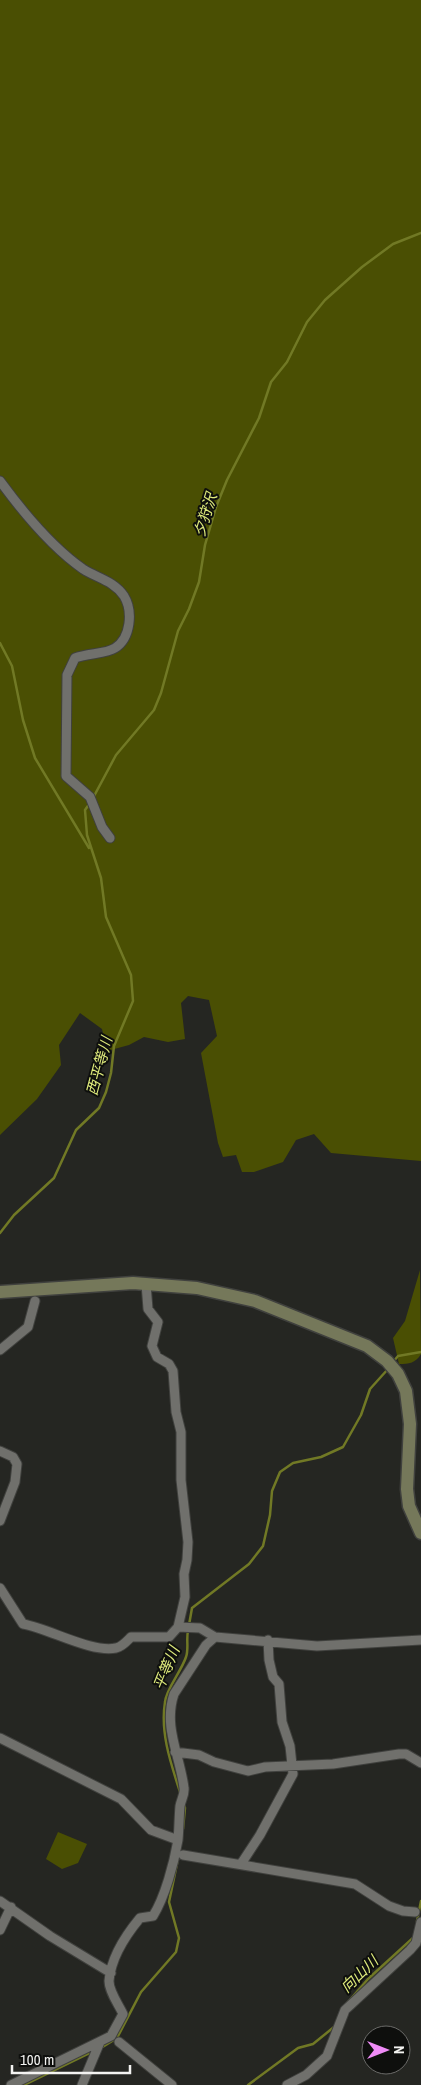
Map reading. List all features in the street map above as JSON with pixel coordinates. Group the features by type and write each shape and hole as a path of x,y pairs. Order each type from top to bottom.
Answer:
{"street":[{"path":"0,481 44,534 83,569 108,582 122,594 127,602 129,617 125,637 116,648 107,652 86,654 75,658 67,675 68,751 66,776 90,797 102,827 110,838"},
{"path":"0,1292 106,1284 146,1284 197,1288 255,1301 367,1346 387,1361 398,1374 406,1391 410,1424 407,1489 409,1506 421,1533"},
{"path":"0,1588 23,1624 38,1627 92,1646 114,1648 119,1647 131,1637 169,1637 181,1627 185,1597 184,1574 188,1542 181,1480 181,1432 176,1412 173,1372 169,1364 157,1357 152,1346 158,1322 148,1308 146,1284"},
{"path":"0,1350 28,1327 35,1301"},
{"path":"0,1451 13,1457 17,1464 15,1482 0,1521"},
{"path":"181,1627 200,1628 215,1637 268,1640 317,1646 421,1640"},
{"path":"11,2085 42,2068 111,2036 123,2014 109,1982 116,1956 124,1938 140,1918 153,1916 162,1901 178,1840 180,1803 184,1791 171,1734 169,1716 174,1694 206,1645 215,1637"},
{"path":"241,1864 260,1835 293,1774 290,1746 282,1722 279,1684 273,1677 269,1660 268,1640"},
{"path":"0,1738 121,1799 151,1830 178,1840"},
{"path":"175,1752 199,1755 214,1762 248,1771 265,1767 333,1764 399,1754 406,1754 421,1763"},
{"path":"183,1855 355,1884 388,1906 402,1911 415,1912"},
{"path":"0,1901 12,1907 50,1936 112,1973"},
{"path":"0,1930 12,1907"},
{"path":"287,2085 306,2075 328,2056 345,2010 410,1950 416,1943 421,1922"},
{"path":"82,2085 98,2043 102,2041"},
{"path":"119,2042 172,2085"}],"shaded area":[{"path":"0,0 421,0 421,1161 331,1153 314,1134 296,1140 283,1162 254,1172 242,1172 236,1155 223,1157 218,1143 201,1053 217,1036 209,1000 188,996 181,1003 185,1039 168,1042 144,1037 129,1045 107,1051 102,1029 80,1013 59,1045 61,1065 37,1099 0,1135"},
{"path":"420,1270 421,1354 412,1362 399,1364 393,1338 405,1321"},
{"path":"58,1832 87,1844 78,1863 62,1869 46,1859"}],"waterway":[{"name":"夕狩沢","path":"93,798 116,755 154,710 161,693 178,631 199,582 205,545 216,507 227,480 259,418 271,382 287,362 307,322 325,300 362,267 393,244 421,233"},
{"path":"0,643 12,666 23,720 35,758 89,848"},
{"name":"西平等川","path":"0,1233 14,1215 54,1178 76,1130 99,1108 111,1073 114,1046 133,1001 131,975 106,917 101,878 87,835 85,810 90,803"},
{"name":"平等川","path":"393,1362 398,1356 421,1352"},
{"name":"平等川","path":"189,1625 192,1608 249,1564 263,1546 270,1515 272,1491 280,1472 293,1463 321,1457 343,1447 361,1415 370,1389 388,1369"},
{"name":"平等川","path":"180,1792 167,1748 164,1714 166,1697 186,1657 188,1631"},
{"name":"平等川","path":"183,1802 185,1808 183,1829"},
{"name":"平等川","path":"101,2048 117,2038 141,1992 176,1952 179,1938 169,1902 178,1859"},
{"name":"向山川","path":"417,1921 421,1901"},
{"name":"向山川","path":"342,2009 368,1979 414,1937"},
{"name":"向山川","path":"248,2085 298,2048 313,2044 334,2027"},
{"name":"平等川","path":"24,2085 94,2051"}]}
